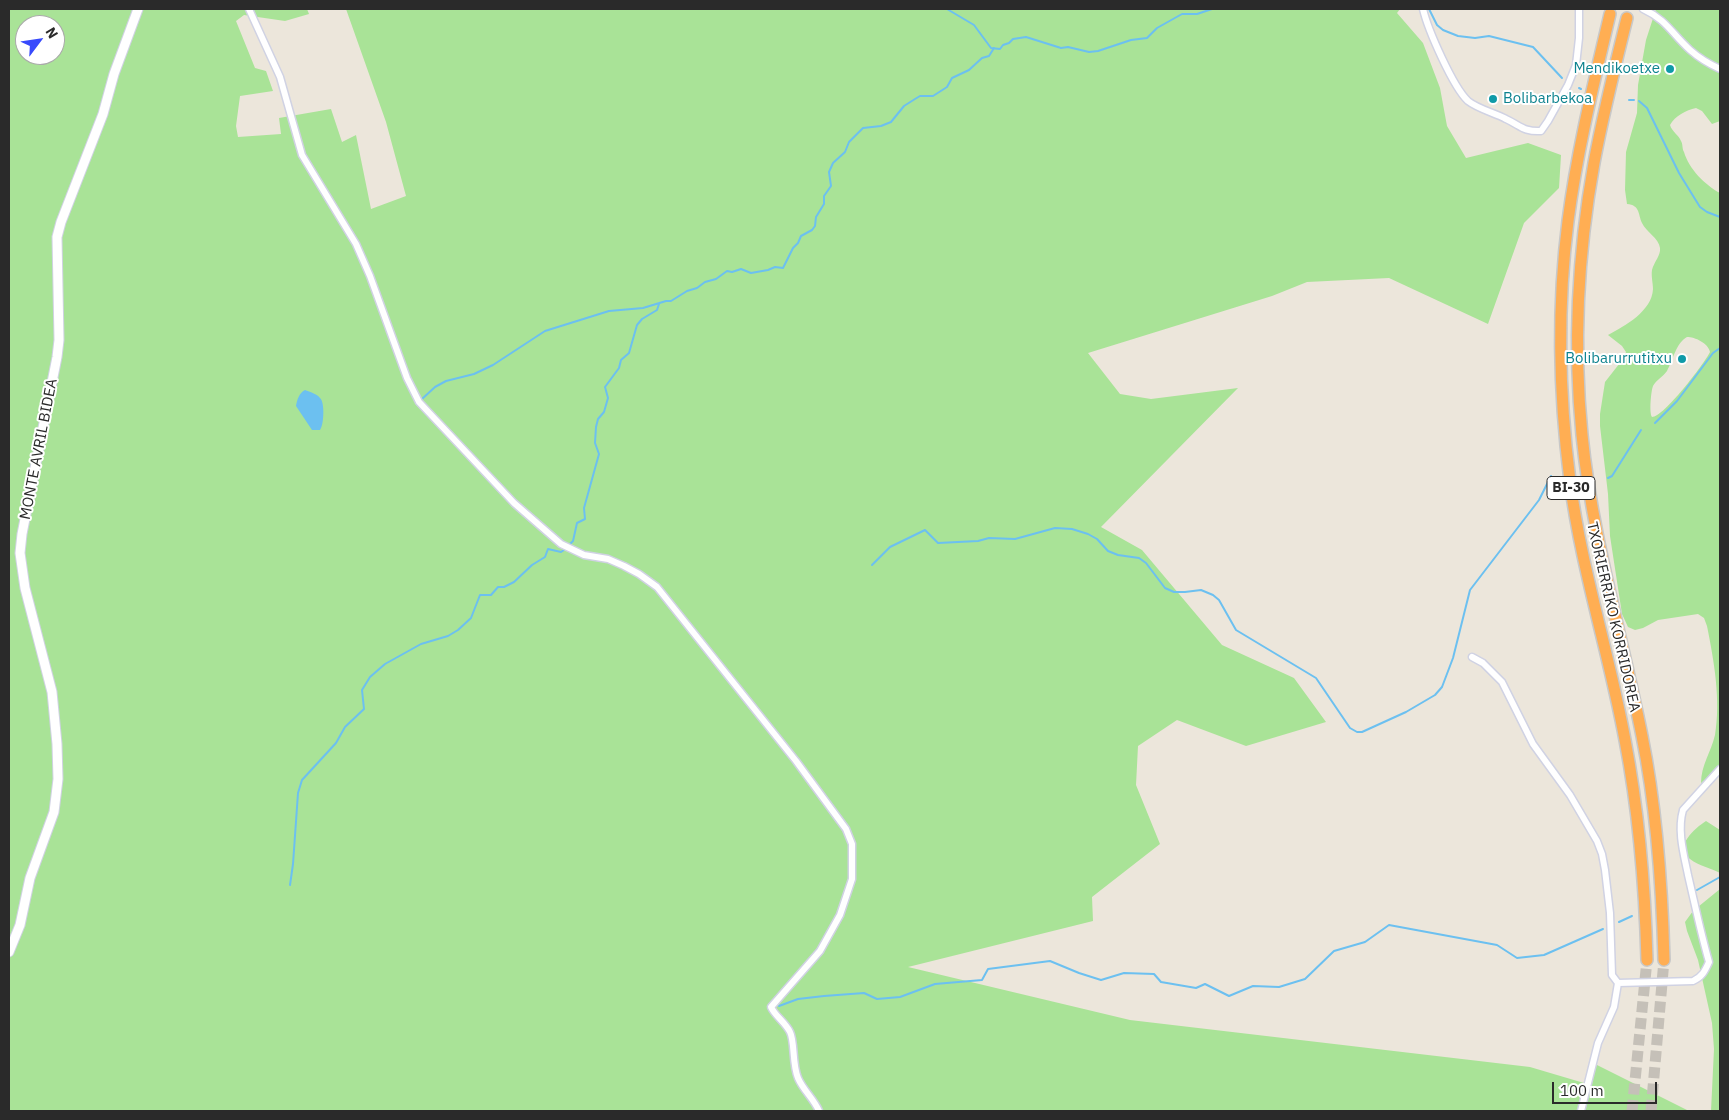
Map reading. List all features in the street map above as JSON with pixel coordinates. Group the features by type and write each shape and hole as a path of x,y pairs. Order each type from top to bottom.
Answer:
{"highway":[{"name":"TXORIERRIKO KORRIDOREA","path":"1610,14 1582,134 1567,224 1562,292 1561,376 1565,436 1579,536 1620,716 1634,793 1643,872 1647,960"},
{"name":"TXORIERRIKO KORRIDOREA","path":"1627,18 1601,129 1584,226 1579,293 1578,375 1582,434 1596,532 1652,790 1658,842 1664,960"}],"street":[{"name":"MONTE AVRIL BIDEA","path":"9,952 20,925 30,878 54,812 57,796 57,744 52,692 25,588 20,553 59,340 57,237 61,222 103,114 114,74 138,9"},
{"path":"249,9 280,77 302,155 356,244 370,276 406,378 419,402 514,503 561,544 584,555 608,559 624,566 639,574 657,588 796,760 846,829 852,844 852,878 840,915 820,951 775,1000 771,1007 774,1013 780,1016 791,1033 792,1056 798,1078 819,1111"},
{"path":"1423,9 1426,22 1459,91 1470,102 1528,131 1541,131 1576,65 1579,38 1579,9"},
{"path":"1643,9 1663,20 1700,59 1720,69"},
{"path":"1472,656 1502,682 1534,744 1570,794 1597,841 1602,854 1610,913 1612,975 1618,983 1614,1007 1598,1043 1580,1111"},
{"path":"1618,983 1693,981 1706,971 1709,962 1686,862 1680,830 1680,818 1682,810 1720,769"}],"green space":[{"path":"9,9 307,9 309,14 285,21 244,15 236,21 255,68 266,71 273,91 240,96 236,126 238,137 281,134 279,118 331,109 342,142 356,135 371,209 406,196 386,122 346,9 1400,9 1397,13 1423,43 1440,88 1447,126 1466,158 1528,143 1561,155 1559,188 1524,223 1488,324 1389,278 1307,282 1272,296 1088,353 1120,394 1151,399 1238,388 1101,527 1142,550 1222,645 1294,678 1326,722 1246,746 1177,720 1138,746 1136,785 1160,844 1092,897 1093,921 908,967 1130,1020 1530,1067 1584,1083 1593,1063 1689,1111 9,1111"},
{"path":"1656,9 1720,9 1720,121 1712,124 1702,111 1696,108 1681,114 1670,125 1680,139 1686,158 1694,170 1703,181 1720,193 1720,768 1701,783 1704,764 1715,735 1717,722 1717,694 1707,626 1704,618 1698,614 1658,620 1635,630 1628,627 1622,614 1610,536 1608,494 1600,426 1605,382 1623,359 1626,352 1622,346 1608,335 1636,317 1648,304 1653,289 1652,270 1660,251 1659,244 1642,223 1638,210 1634,206 1627,204 1625,190 1626,152 1637,113 1638,85 1646,40","holes":["1687,337 1704,343 1710,352 1674,400 1658,415 1652,417 1653,386 1667,371 1680,343"]},
{"path":"1706,821 1720,830 1720,873 1701,865 1685,854 1684,849 1688,838 1696,828"},
{"path":"1720,889 1720,1111 1711,1111 1714,1049 1712,1023 1698,960 1685,922 1693,911"}],"water":[{"path":"305,390 317,395 322,400 323,414 320,430 312,430 296,406 300,395"}],"waterway":[{"path":"947,9 974,25 991,48 1000,49 1013,39 1026,37 1061,48 1068,47 1089,52 1098,51 1131,40 1147,38 1157,28 1182,14 1197,14 1212,9"},
{"path":"1429,9 1437,25 1443,30 1458,36 1475,38 1489,36 1533,47 1562,78"},
{"path":"422,399 435,387 446,381 474,374 493,365 545,331 609,311 643,308 671,301 705,282 716,279 727,271 732,272 741,269 751,273 775,267 783,268 801,236 812,230 815,226 816,217 824,204 824,196 831,186 829,172 833,163 845,152 849,142 863,128 881,126 891,122 904,106 920,96 933,96 947,87 952,78 969,70 982,58 989,56 994,48"},
{"path":"1629,100 1634,100"},
{"path":"1639,101 1647,108 1679,173 1700,207 1720,217"},
{"path":"569,545 573,541 577,523 585,519 584,508 599,454 595,443 596,427 598,419 604,412 608,398 605,387 619,368 621,360 629,353 637,325 642,319 657,310 659,304"},
{"path":"1655,423 1677,401 1713,353 1720,348"},
{"path":"1608,478 1612,476 1641,430"},
{"path":"872,565 890,547 925,530 938,543 978,541 989,538 1015,539 1055,528 1072,529 1088,534 1097,539 1108,551 1118,555 1139,558 1146,563 1165,588 1174,592 1201,590 1213,595 1219,600 1236,630 1316,678 1350,728 1357,732 1362,732 1406,712 1435,695 1442,687 1453,658 1470,590 1539,500 1551,476"},
{"path":"290,885 298,793 302,780 336,743 345,727 364,709 362,690 370,677 385,664 421,644 448,636 458,630 471,618 480,595 491,595 498,587 504,587 514,582 532,565 545,557 548,549 561,552 567,548"},
{"path":"1697,890 1720,877"},
{"path":"1619,922 1632,916"},
{"path":"779,1006 798,999 864,993 877,999 900,997 935,984 982,980 988,969 1050,961 1101,980 1124,973 1154,974 1161,982 1196,988 1205,984 1229,996 1253,986 1279,987 1305,979 1334,951 1365,942 1389,925 1497,945 1517,958 1544,955 1603,929"}],"tunnel":[{"path":"1632,1111 1647,960"},
{"path":"1651,1111 1664,960"}],"place":[{"name":"Mendikoetxe","path":"1670,69"},
{"name":"Bolibarbekoa","path":"1493,99"},
{"name":"Bolibarurrutitxu","path":"1682,359"}]}
